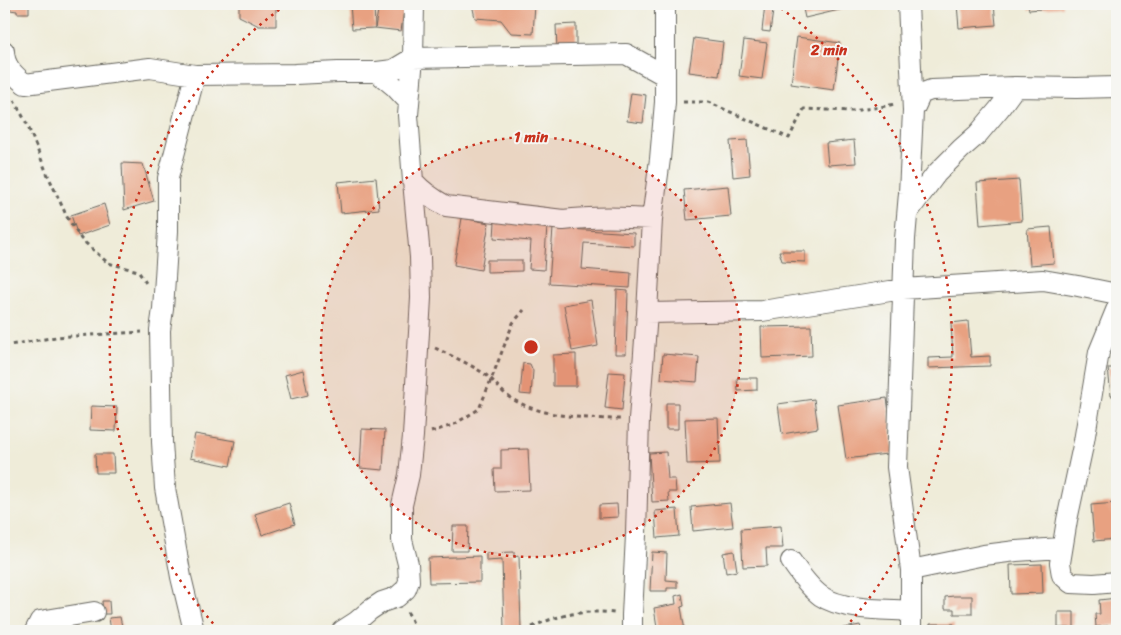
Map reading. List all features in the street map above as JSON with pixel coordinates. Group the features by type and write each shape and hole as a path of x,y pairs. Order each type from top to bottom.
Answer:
{"street":[{"path":"342,631 382,602 397,597 406,589 409,582 408,564 402,540 402,505 409,475 413,436 420,320 420,257 412,182 408,115 413,58 414,4"},
{"path":"632,623 639,419 652,218 665,102 665,4"},
{"path":"908,4 913,105 905,240 897,467 911,570 912,631"},
{"path":"4,51 4,59 12,74 12,87 150,68 195,75 377,72 393,70 413,58 626,54 664,75"},
{"path":"377,72 409,102"},
{"path":"194,631 181,577 165,488 162,442 160,330 168,231 168,178 195,75"},
{"path":"913,105 920,96 932,90 1015,87 1117,87"},
{"path":"907,213 936,174 978,134 1015,87"},
{"path":"412,182 427,195 446,206 563,220 582,217 652,218"},
{"path":"647,313 762,311 903,290 1043,280 1117,294"},
{"path":"1117,308 1099,352 1084,442 1061,548 1060,563 1060,571 1071,582 1094,584 1117,582"},
{"path":"911,570 984,555 1061,548"},
{"path":"791,561 802,577 821,596 837,604 869,609 911,611"},
{"path":"34,631 40,621 94,612"}],"path":[{"path":"12,87 46,171 67,217 81,239 108,262 138,271 162,308"},
{"path":"665,102 708,102 789,138 804,109 852,111 913,105"},
{"path":"413,436 453,425 464,416 479,409 513,323 524,310"},
{"path":"4,346 56,338 128,334 160,330"},
{"path":"418,341 486,375 514,401 535,409 574,417 639,419"},
{"path":"525,631 559,617 583,613 602,612 632,623"}],"building":[{"path":"10,4 29,4 29,13 17,13 17,11 10,10"},
{"path":"239,4 276,4 276,26 259,26 239,16"},
{"path":"350,4 374,4 375,28 352,29"},
{"path":"379,4 405,4 401,31 375,28"},
{"path":"472,4 535,4 533,34 511,33 501,20 475,18"},
{"path":"765,4 774,4 770,32 762,31"},
{"path":"802,4 851,4 852,7 805,18"},
{"path":"957,4 994,4 996,25 959,28"},
{"path":"1028,4 1063,4 1063,7 1029,10"},
{"path":"576,24 576,51 557,51 556,25"},
{"path":"797,37 840,43 834,90 791,84"},
{"path":"694,38 723,42 719,76 689,72"},
{"path":"744,40 767,43 762,79 739,76"},
{"path":"631,93 646,95 643,123 627,121"},
{"path":"747,140 750,175 733,177 730,141"},
{"path":"854,140 856,163 828,165 826,143"},
{"path":"4,145 6,145 8,181 4,182"},
{"path":"122,163 143,164 154,201 124,210"},
{"path":"376,178 379,209 341,213 338,182"},
{"path":"1019,180 1022,221 980,225 977,183"},
{"path":"728,186 731,216 687,220 684,190"},
{"path":"104,204 110,225 78,236 71,215"},
{"path":"462,218 489,223 481,270 454,265"},
{"path":"495,222 547,226 544,270 529,269 531,241 494,238"},
{"path":"1051,227 1054,263 1030,265 1027,229"},
{"path":"553,228 634,233 634,246 584,243 582,269 631,273 630,288 549,283"},
{"path":"779,251 805,251 805,262 782,261"},
{"path":"487,260 522,260 522,271 487,272"},
{"path":"617,290 628,291 626,354 615,354"},
{"path":"591,300 598,346 572,351 564,305"},
{"path":"968,321 971,357 990,356 990,366 928,368 928,358 953,357 951,323"},
{"path":"811,326 812,356 762,358 761,327"},
{"path":"576,354 576,386 553,386 553,355"},
{"path":"663,354 699,357 697,382 661,379"},
{"path":"523,363 530,364 533,371 531,395 520,394"},
{"path":"1108,368 1117,368 1117,395 1111,396"},
{"path":"303,370 308,395 291,399 285,375"},
{"path":"609,372 625,373 622,410 605,408"},
{"path":"737,378 757,378 757,390 738,391"},
{"path":"887,398 895,453 846,459 838,405"},
{"path":"814,399 818,428 782,434 778,404"},
{"path":"666,403 678,403 678,429 666,429"},
{"path":"91,406 117,407 116,431 90,430"},
{"path":"718,418 720,463 687,464 685,419"},
{"path":"362,429 385,430 383,470 360,468"},
{"path":"195,434 235,441 230,466 190,458"},
{"path":"528,449 530,490 495,491 494,469 501,469 501,450"},
{"path":"666,452 668,479 675,479 676,492 668,492 669,501 652,502 649,453"},
{"path":"95,454 113,454 114,473 96,473"},
{"path":"289,503 295,524 262,535 255,514"},
{"path":"730,503 733,527 693,531 691,507"},
{"path":"1117,503 1117,539 1094,541 1091,505"},
{"path":"617,504 618,517 599,518 599,505"},
{"path":"677,509 679,536 657,538 655,511"},
{"path":"453,526 468,526 467,551 452,551"},
{"path":"781,526 783,548 766,548 767,566 743,567 741,529"},
{"path":"734,551 737,571 726,573 723,553"},
{"path":"514,552 514,557 519,556 521,629 504,630 502,560 486,561 486,553"},
{"path":"652,552 667,553 666,580 677,581 677,588 667,588 667,591 650,591"},
{"path":"480,556 480,582 429,583 428,558"},
{"path":"1042,564 1043,593 1011,594 1010,565"},
{"path":"682,594 684,606 681,607 685,631 650,631 650,629 657,627 654,608 676,604 675,596"},
{"path":"972,596 972,614 954,614 954,609 945,609 945,597"},
{"path":"1117,598 1117,625 1096,627 1095,614 1100,614 1099,600"},
{"path":"102,601 109,601 110,614 103,614"},
{"path":"1058,612 1074,612 1074,628 1058,628"},
{"path":"120,617 123,631 111,631 109,618"},
{"path":"930,624 954,624 954,631 930,631"},
{"path":"860,625 862,631 834,631 834,630"},
{"path":"1035,628 1045,628 1045,631 1035,631"}]}
